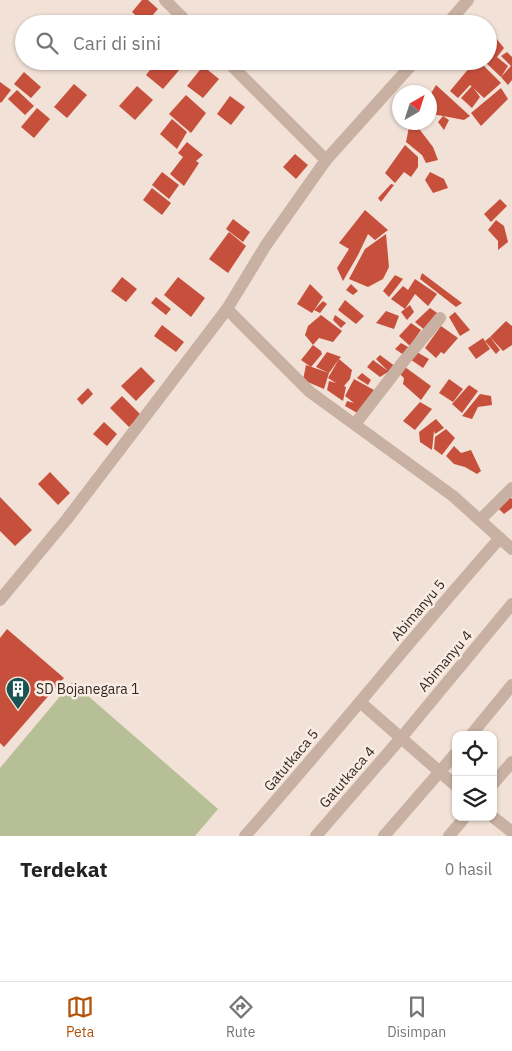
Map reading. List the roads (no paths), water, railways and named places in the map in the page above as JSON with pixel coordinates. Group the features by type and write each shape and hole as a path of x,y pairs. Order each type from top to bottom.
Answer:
{"street":[{"path":"165,0 180,15"},
{"path":"455,15 468,0"},
{"path":"235,70 326,160"},
{"path":"0,600 67,519 227,309 266,245 326,160 407,70"},
{"path":"227,309 310,392 453,496 512,549"},
{"path":"355,424 440,318"},
{"path":"480,520 512,488"},
{"name":"Abimanyu 5","path":"360,702 500,538"},
{"name":"Abimanyu 4","path":"401,738 512,604"},
{"path":"473,731 512,685"},
{"path":"360,702 452,782"},
{"name":"Gatutkaca 5","path":"245,836 360,702"},
{"name":"Gatutkaca 4","path":"316,836 401,738"},
{"path":"384,836 452,757"},
{"path":"497,779 512,762"},
{"path":"497,820 512,832"},
{"path":"449,836 462,821"}],"place":[{"name":"SD Bojanegara 1","path":"18,710"}]}
